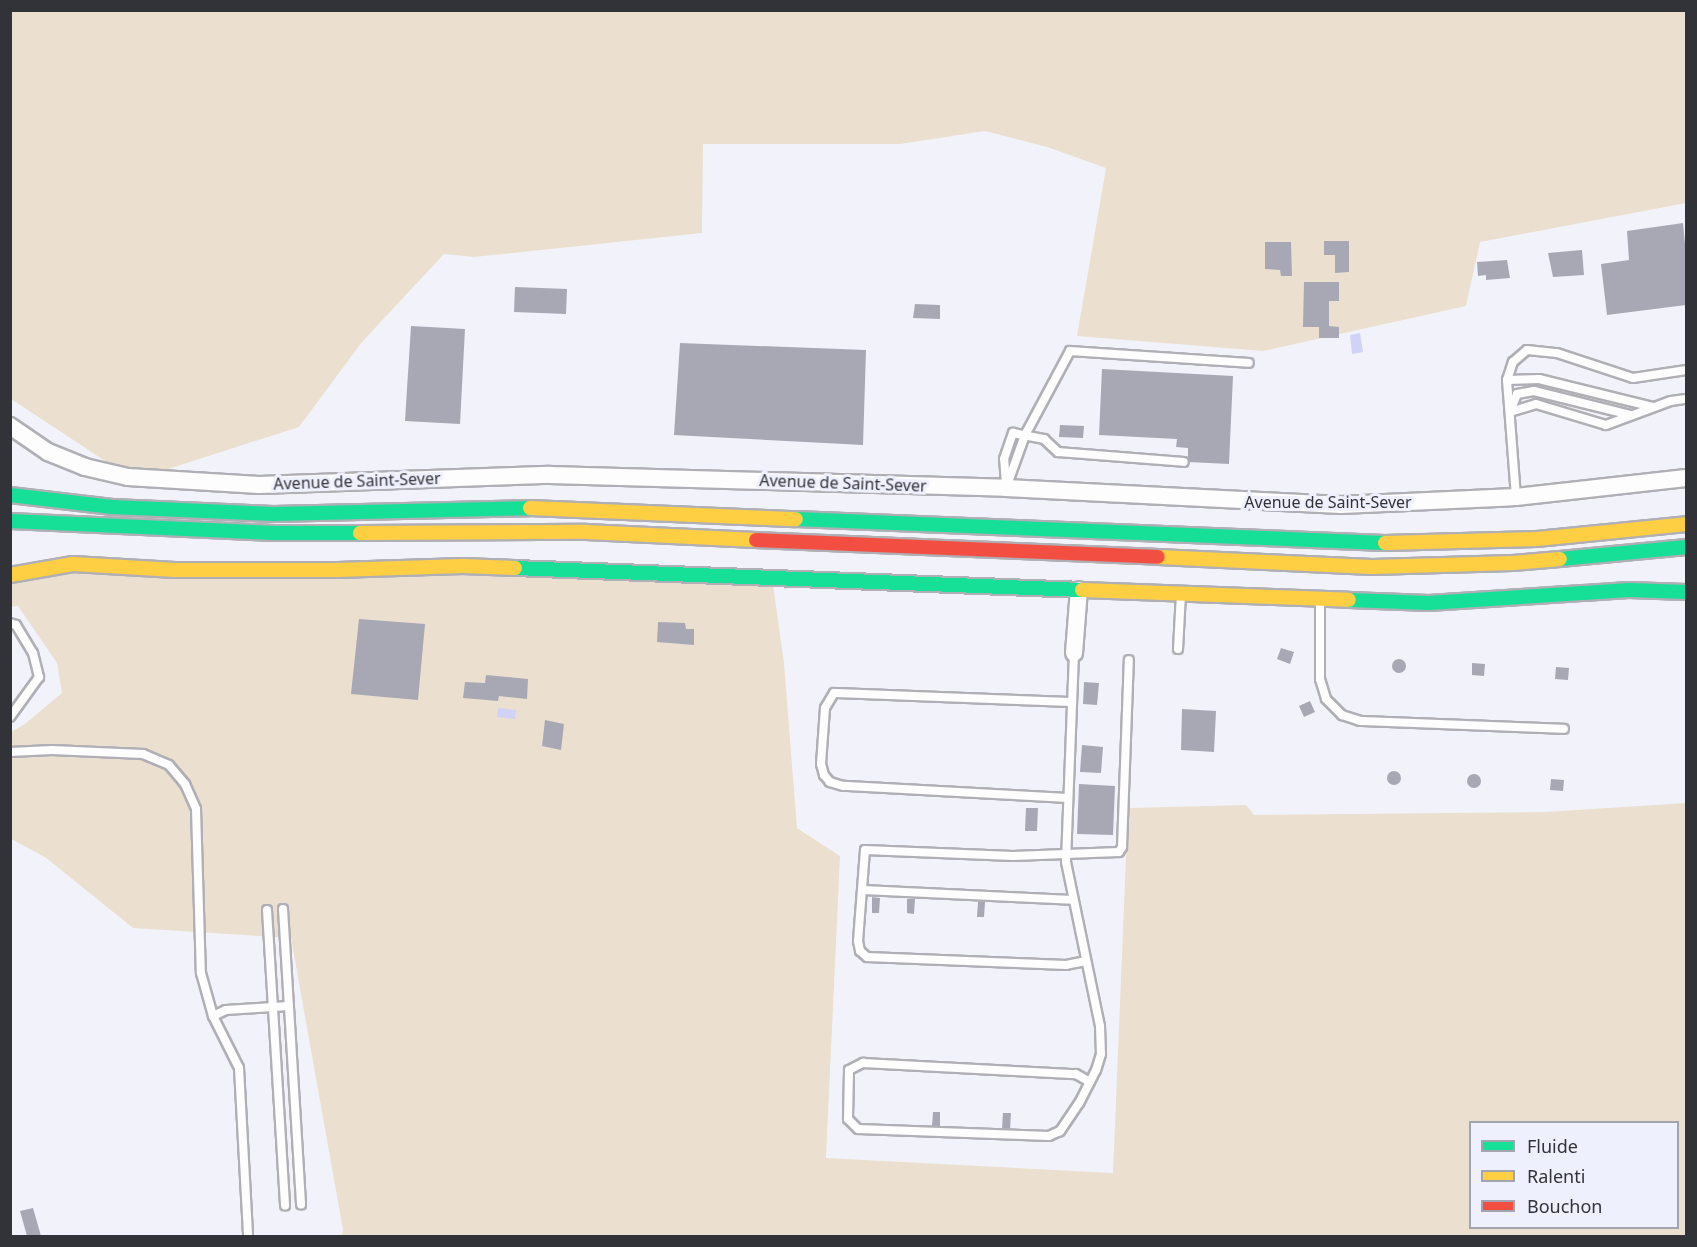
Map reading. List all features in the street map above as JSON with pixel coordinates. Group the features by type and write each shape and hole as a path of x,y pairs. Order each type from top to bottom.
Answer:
{"main road":[{"path":"10,495 111,507 273,514 521,508 1365,543 1537,539 1686,524"},
{"path":"10,521 274,533 586,532 1372,567 1513,563 1686,547"},
{"path":"10,575 44,567 73,564 175,570 337,570 463,566 1320,601 1429,603 1629,590 1686,592"}],"street":[{"name":"Avenue de Saint-Sever","path":"10,426 48,452 85,467 128,477 259,485 550,475 1006,488 1341,505 1516,497 1686,478"},
{"path":"1074,653 1079,590"}],"lane":[{"path":"1516,497 1507,380 1514,362 1527,350 1557,353 1633,378 1686,370"},
{"path":"1006,488 1025,435 1070,351 1249,363"},
{"path":"1507,380 1539,379 1654,407"},
{"path":"1510,412 1517,394 1534,392 1631,415"},
{"path":"1510,412 1536,404 1606,424 1654,407 1686,399"},
{"path":"1025,435 1044,439 1058,453 1184,462"},
{"path":"1178,649 1181,594"},
{"path":"1320,601 1320,679 1326,699 1342,715 1360,721 1564,729"},
{"path":"10,623 15,625 33,652 39,677 10,717"},
{"path":"1074,653 1066,853 1073,900 1102,1040 1101,1054 1090,1082 1060,1131 1050,1136 858,1129 848,1119 849,1070 863,1063 1076,1074 1090,1082"},
{"path":"1086,961 1066,965 867,957 860,951 858,941 865,850 1013,856 1119,852 1122,847 1129,660"},
{"path":"1068,798 843,786 830,782 824,775 821,764 825,708 834,693 1072,702"},
{"path":"10,753 52,750 143,754 169,765 185,784 196,809 201,973 213,1016 239,1068 248,1236"},
{"path":"862,890 1073,900"},
{"path":"283,909 301,1204"},
{"path":"267,910 285,1205"},
{"path":"213,1016 226,1010 289,1006"}],"shaded area":[{"path":"10,11 1686,11 1686,203 1480,242 1466,306 1263,351 1077,336 1106,168 1047,147 985,131 900,144 703,144 702,233 474,257 444,254 362,342 299,427 134,480 11,399"},
{"path":"81,560 773,585 784,663 797,828 840,856 826,1158 1113,1173 1128,808 1246,805 1254,815 1545,812 1686,803 1686,1236 341,1236 343,1230 291,938 133,928 45,857 11,839 11,732 25,724 62,693 57,663 18,606 11,607 11,584"}],"water":[{"path":"1360,333 1363,352 1352,354 1350,335"},
{"path":"498,708 516,710 515,719 497,717"}],"building":[{"path":"1683,223 1686,254 1686,305 1607,315 1601,264 1629,260 1627,231"},
{"path":"1324,241 1349,241 1349,272 1335,273 1335,255 1324,255"},
{"path":"1265,242 1291,242 1292,276 1281,276 1280,270 1265,269"},
{"path":"1582,250 1584,275 1553,277 1548,253"},
{"path":"1507,260 1510,278 1486,280 1486,275 1478,276 1477,262"},
{"path":"1304,282 1339,282 1339,301 1329,301 1329,326 1339,327 1339,338 1319,338 1319,327 1303,327"},
{"path":"515,287 567,289 566,314 514,312"},
{"path":"915,304 940,305 940,319 913,318"},
{"path":"411,326 465,329 460,424 405,421"},
{"path":"680,343 866,350 863,445 674,435"},
{"path":"1102,369 1233,376 1229,464 1188,462 1188,448 1176,447 1177,439 1099,435"},
{"path":"1060,425 1084,426 1083,438 1059,437"},
{"path":"359,619 425,624 418,700 351,694"},
{"path":"658,622 685,623 686,629 694,629 694,645 657,642"},
{"path":"1281,648 1294,652 1290,664 1277,659"},
{"path":"1399,659 1404,661 1406,666 1404,671 1399,673 1394,671 1392,666 1394,661"},
{"path":"1472,663 1485,664 1484,676 1472,675"},
{"path":"1556,667 1569,668 1568,680 1555,679"},
{"path":"486,675 528,679 527,699 499,696 498,701 463,698 465,682 485,683"},
{"path":"1084,682 1099,683 1097,705 1083,704"},
{"path":"1310,701 1315,712 1304,717 1299,706"},
{"path":"1182,709 1216,711 1214,752 1181,750"},
{"path":"545,720 564,724 561,750 542,746"},
{"path":"1082,745 1103,747 1101,773 1080,772"},
{"path":"1394,771 1399,773 1401,778 1399,783 1394,785 1389,783 1387,778 1389,773"},
{"path":"1474,774 1479,776 1481,781 1479,786 1474,788 1469,786 1467,781 1469,776"},
{"path":"1551,779 1564,780 1563,791 1550,790"},
{"path":"1079,784 1115,786 1113,835 1077,834"},
{"path":"1026,808 1038,808 1037,831 1025,831"},
{"path":"872,897 880,898 879,913 872,913"},
{"path":"907,899 915,899 914,914 907,913"},
{"path":"978,902 985,902 984,917 977,917"},
{"path":"933,1112 940,1112 940,1127 932,1126"},
{"path":"1003,1113 1011,1113 1010,1130 1002,1129"},
{"path":"33,1208 41,1236 27,1236 20,1211"}],"traffic: fast":[{"path":"10,495 112,507 273,514 530,508"},
{"path":"796,519 1385,543"},
{"path":"10,521 274,533 360,533"},
{"path":"1560,559 1686,547"},
{"path":"515,568 1082,590"},
{"path":"1349,600 1429,603 1629,590 1686,592"}],"traffic: slow":[{"path":"530,508 796,519"},
{"path":"1385,543 1537,539 1686,524"},
{"path":"360,533 586,532 756,540"},
{"path":"1158,557 1372,567 1513,563 1560,559"},
{"path":"10,575 73,564 175,570 337,570 463,566 515,568"},
{"path":"1082,590 1349,600"}],"traffic: jam":[{"path":"756,540 1158,557"}]}
